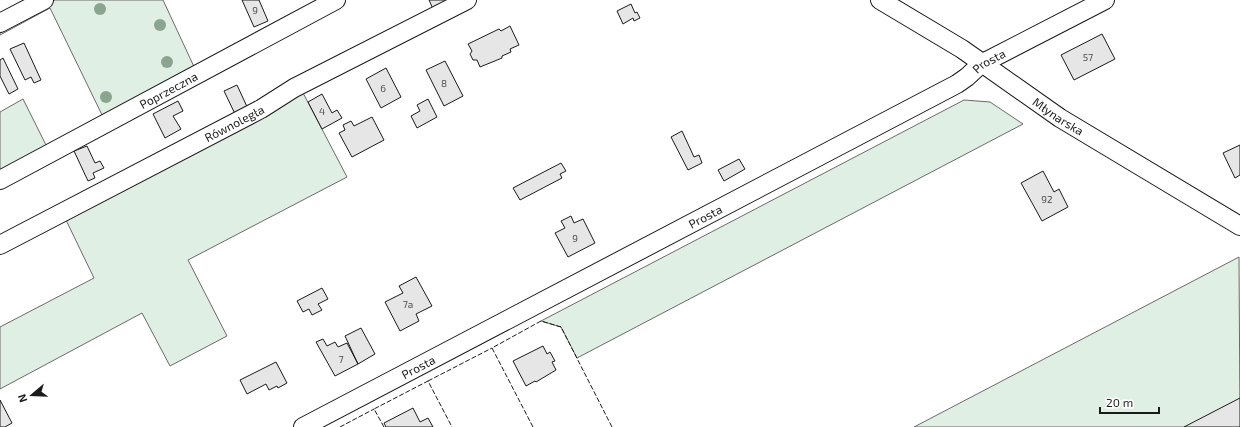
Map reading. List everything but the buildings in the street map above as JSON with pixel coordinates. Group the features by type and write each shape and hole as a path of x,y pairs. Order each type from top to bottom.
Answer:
{"street":[{"path":"0,24 44,0"},
{"name":"Poprzeczna","path":"0,180 336,0"},
{"name":"Równoległa","path":"0,245 261,109 294,88 467,0"},
{"name":"Młynarska","path":"880,0 962,49 981,64 1060,118 1240,226"},
{"name":"Prosta","path":"303,427 957,84 981,64 1105,0"}],"green space":[{"path":"55,0 163,0 196,71 104,119 50,8 0,35 0,32 15,22"},
{"path":"302,91 347,177 188,260 227,336 170,366 142,313 0,389 0,327 94,278 65,218"},
{"path":"23,99 48,149 0,174 0,112"},
{"path":"964,100 990,102 1023,124 577,358 561,327 541,321"},
{"path":"1239,257 1240,427 914,427"}],"fence":[{"path":"533,427 492,348 541,321 561,327 612,427"},
{"path":"428,381 492,348"},
{"path":"384,427 374,409 428,381 452,427"},
{"path":"340,427 374,409"}]}
